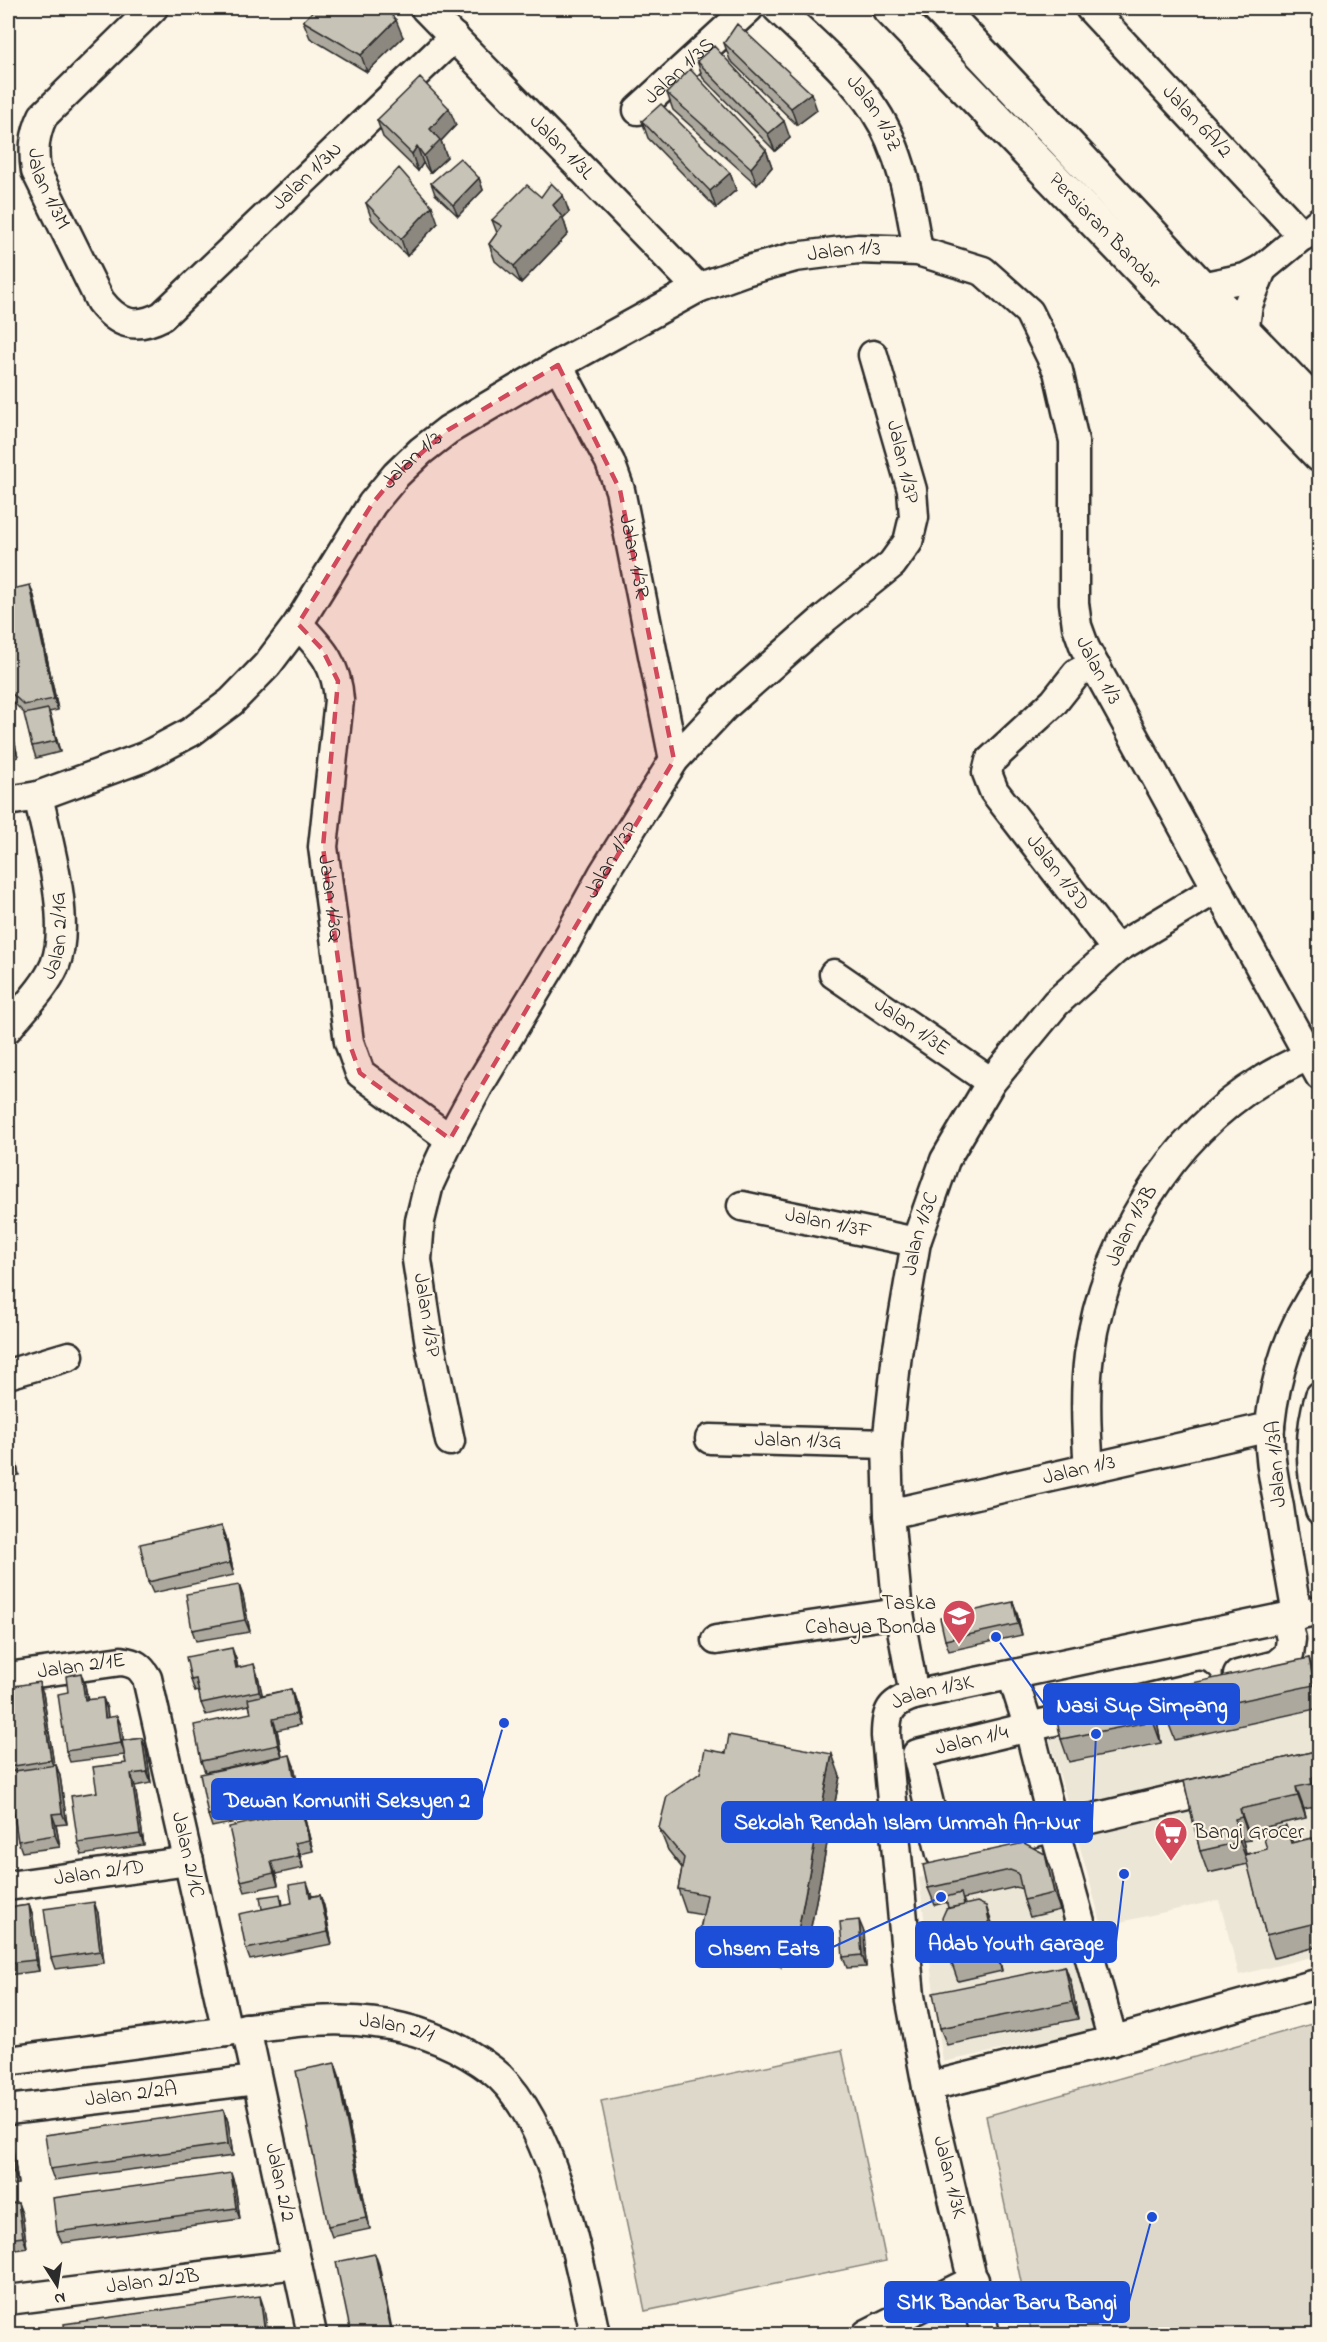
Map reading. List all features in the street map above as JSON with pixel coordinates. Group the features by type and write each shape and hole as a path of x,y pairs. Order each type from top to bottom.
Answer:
{"main road":[{"name":"Persiaran Bandar","path":"889,8 1320,455"},
{"name":"Persiaran Bandar","path":"939,8 1320,410"}],"street":[{"name":"Jalan 1/3M","path":"153,8 43,116 35,133 33,152 36,171 100,301 111,314 122,321 135,324 150,322 162,316"},
{"name":"Jalan 1/3L","path":"425,8 698,288"},
{"name":"Jalan 1/3S","path":"638,110 749,8"},
{"name":"Jalan 1/3Z","path":"777,8 855,85 876,111 891,141 900,167 910,202 918,251"},
{"name":"Jalan 6A/2","path":"1090,8 1311,229 1262,269 1245,278 1201,287"},
{"name":"Jalan 1/3N","path":"162,316 454,37"},
{"name":"Jalan 1/3","path":"8,801 38,796 144,757 191,732 231,702 267,665 298,624 372,504 396,475 448,430 558,365 698,288 745,271 795,257 858,249 918,251 983,271 1029,312 1058,371 1074,441 1074,603 1077,626 1097,669 1314,1066"},
{"name":"Jalan 6A/2","path":"1244,332 1248,305 1262,269"},
{"name":"Jalan 1/3P","path":"450,1441 428,1334 417,1260 420,1221 429,1184 450,1138 478,1087 565,943 603,874 674,760 724,705 892,564 908,542 914,517 912,490 873,355"},
{"name":"Jalan 1/3R","path":"558,365 610,462 620,490 674,760"},
{"name":"Jalan 1/3Q","path":"298,624 322,649 338,681 339,700 323,847 350,1042 360,1073 450,1138"},
{"name":"Jalan 1/3D","path":"1097,669 1077,673 1054,702 990,761 987,767 994,791 1116,949"},
{"name":"Jalan 2/1G","path":"8,1028 44,983 60,948 61,909 38,796"},
{"name":"Jalan 1/3C","path":"914,1695 898,1613 889,1514 887,1444 897,1354 916,1242 945,1160 991,1082 1056,1003 1116,949 1216,889"},
{"name":"Jalan 1/3E","path":"834,974 991,1082"},
{"name":"Jalan 1/3B","path":"1089,1468 1085,1414 1089,1354 1103,1293 1123,1239 1150,1191 1187,1145 1222,1110 1264,1079 1314,1066"},
{"name":"Jalan 1/3F","path":"742,1206 916,1242"},
{"name":"Jalan 1/3A","path":"1301,1614 1273,1475 1270,1427 1278,1382 1288,1346 1300,1315 1320,1285"},
{"path":"8,1374 69,1356"},
{"path":"1320,1396 1312,1430 1311,1457 1320,1510"},
{"name":"Jalan 1/3","path":"889,1514 1270,1427"},
{"name":"Jalan 1/3G","path":"710,1439 887,1444"},
{"path":"716,1640 898,1613"},
{"name":"Jalan 1/3K","path":"985,2334 927,2087 910,1996 886,1736 886,1721 891,1707 914,1695 1301,1614"},
{"name":"Jalan 1/4","path":"1250,1781 941,1854 917,1754 1160,1697 1276,1665 1289,1654 1301,1614"},
{"name":"Jalan 2/1E","path":"8,1677 122,1661 134,1663 141,1668 147,1678"},
{"path":"1012,1675 1029,1728 1113,2041"},
{"name":"Jalan 2/1C","path":"147,1678 189,1861 237,2030"},
{"name":"Jalan 2/1D","path":"8,1886 189,1861"},
{"path":"927,2087 1113,2041 1320,1983"},
{"name":"Jalan 2/1","path":"8,2061 301,2021 352,2019 395,2025 434,2037 469,2054 500,2077 520,2103 537,2134 551,2168 578,2254 595,2334"},
{"name":"Jalan 2/2","path":"237,2030 256,2080 312,2334"},
{"name":"Jalan 2/2A","path":"8,2110 256,2080"},
{"name":"Jalan 2/2B","path":"8,2300 297,2264"},
{"path":"867,2334 974,2280"}],"highlighted area":[{"path":"558,365 620,490 674,760 450,1139 360,1073 349,1042 323,847 338,681 322,649 298,624 372,504 396,475 448,430"}],"shaded area":[{"path":"1319,1671 1319,1955 1239,1975 1219,1900 1102,1926 1048,1733"},
{"path":"1051,1848 1101,2029 943,2062 919,1878"},
{"path":"1319,2022 1319,2334 1032,2334 986,2116"},
{"path":"842,2050 886,2261 645,2311 601,2101"},
{"path":"943,2309 949,2334 895,2334"}],"building":[{"path":"316,8 385,8 396,20 361,55 303,21"},
{"path":"737,24 811,93 791,108 724,43"},
{"path":"714,46 784,121 768,134 697,61"},
{"path":"690,69 766,150 751,168 667,93"},
{"path":"420,78 449,108 430,129 440,140 424,156 417,146 412,154 377,120"},
{"path":"661,104 730,173 710,191 642,121"},
{"path":"460,158 479,178 453,205 431,183"},
{"path":"399,168 432,206 401,239 366,203"},
{"path":"551,183 563,195 553,205 562,217 514,266 489,244 502,226 492,220 527,185 541,197"},
{"path":"30,585 54,699 24,705 8,690 8,590"},
{"path":"48,709 56,741 32,746 24,714"},
{"path":"8,718 14,746 8,747"},
{"path":"8,1432 14,1463 8,1465"},
{"path":"222,1526 230,1563 148,1582 140,1544"},
{"path":"239,1585 245,1620 192,1630 186,1594"},
{"path":"1013,1602 1018,1624 945,1640 940,1618"},
{"path":"232,1648 236,1668 254,1664 259,1691 201,1703 196,1679 191,1680 186,1657"},
{"path":"1309,1658 1314,1685 1166,1717 1160,1690"},
{"path":"81,1673 85,1700 103,1698 105,1718 117,1716 121,1743 66,1751 58,1694 68,1692 66,1676"},
{"path":"39,1682 51,1760 8,1767 8,1687"},
{"path":"291,1689 296,1714 273,1719 278,1745 201,1761 194,1725 251,1713 248,1699"},
{"path":"1147,1693 1153,1721 1061,1739 1055,1712"},
{"path":"729,1735 832,1754 797,1936 775,1932 773,1944 700,1930 707,1895 678,1889 684,1858 659,1828 667,1796 700,1773 705,1749 726,1753"},
{"path":"142,1738 147,1772 131,1774 140,1834 78,1843 71,1796 97,1792 93,1767 126,1763 122,1741"},
{"path":"1320,1750 1320,1776 1311,1778 1312,1784 1296,1787 1298,1796 1240,1809 1242,1817 1235,1819 1240,1842 1200,1851 1184,1781"},
{"path":"290,1755 300,1807 256,1816 254,1806 208,1815 200,1774"},
{"path":"56,1765 62,1813 52,1814 55,1835 18,1841 8,1772"},
{"path":"302,1811 309,1840 295,1843 299,1856 271,1862 274,1873 241,1881 229,1827"},
{"path":"1286,1826 1291,1843 1312,1838 1320,1866 1320,1922 1266,1935 1245,1855 1267,1849 1262,1832"},
{"path":"1024,1843 1045,1854 1054,1893 1024,1900 1018,1873 1010,1870 928,1888 923,1865"},
{"path":"307,1882 310,1897 320,1895 328,1932 246,1949 239,1914 292,1903 289,1885"},
{"path":"961,1893 964,1905 948,1908 946,1897"},
{"path":"280,1894 282,1905 262,1909 260,1897"},
{"path":"94,1902 100,1951 51,1958 44,1909"},
{"path":"977,1902 986,1906 996,1954 952,1964 942,1918 946,1909"},
{"path":"29,1905 35,1960 8,1963 8,1908"},
{"path":"859,1920 862,1955 843,1957 840,1922"},
{"path":"1065,1966 1072,2002 940,2028 933,1993"},
{"path":"335,2063 366,2218 328,2226 296,2071"},
{"path":"224,2110 228,2144 50,2169 45,2135"},
{"path":"8,2138 14,2172 8,2173"},
{"path":"231,2173 236,2208 57,2232 53,2198"},
{"path":"18,2203 23,2237 8,2239 8,2204"},
{"path":"375,2254 392,2334 351,2334 336,2262"},
{"path":"260,2296 265,2334 65,2334 64,2324"}],"place":[{"name":"Nasi Sup Simpang","path":"996,1637"},
{"name":"Taska Cahaya Bonda","path":"959,1645"},
{"name":"Dewan Komuniti Seksyen 2","path":"504,1723"},
{"name":"Sekolah Rendah Islam Ummah An-Nur","path":"1096,1734"},
{"name":"Bangi Grocer","path":"1171,1862"},
{"name":"Adab Youth Garage","path":"1124,1874"},
{"name":"Ohsem Eats","path":"941,1897"},
{"name":"SMK Bandar Baru Bangi","path":"1152,2217"}]}
